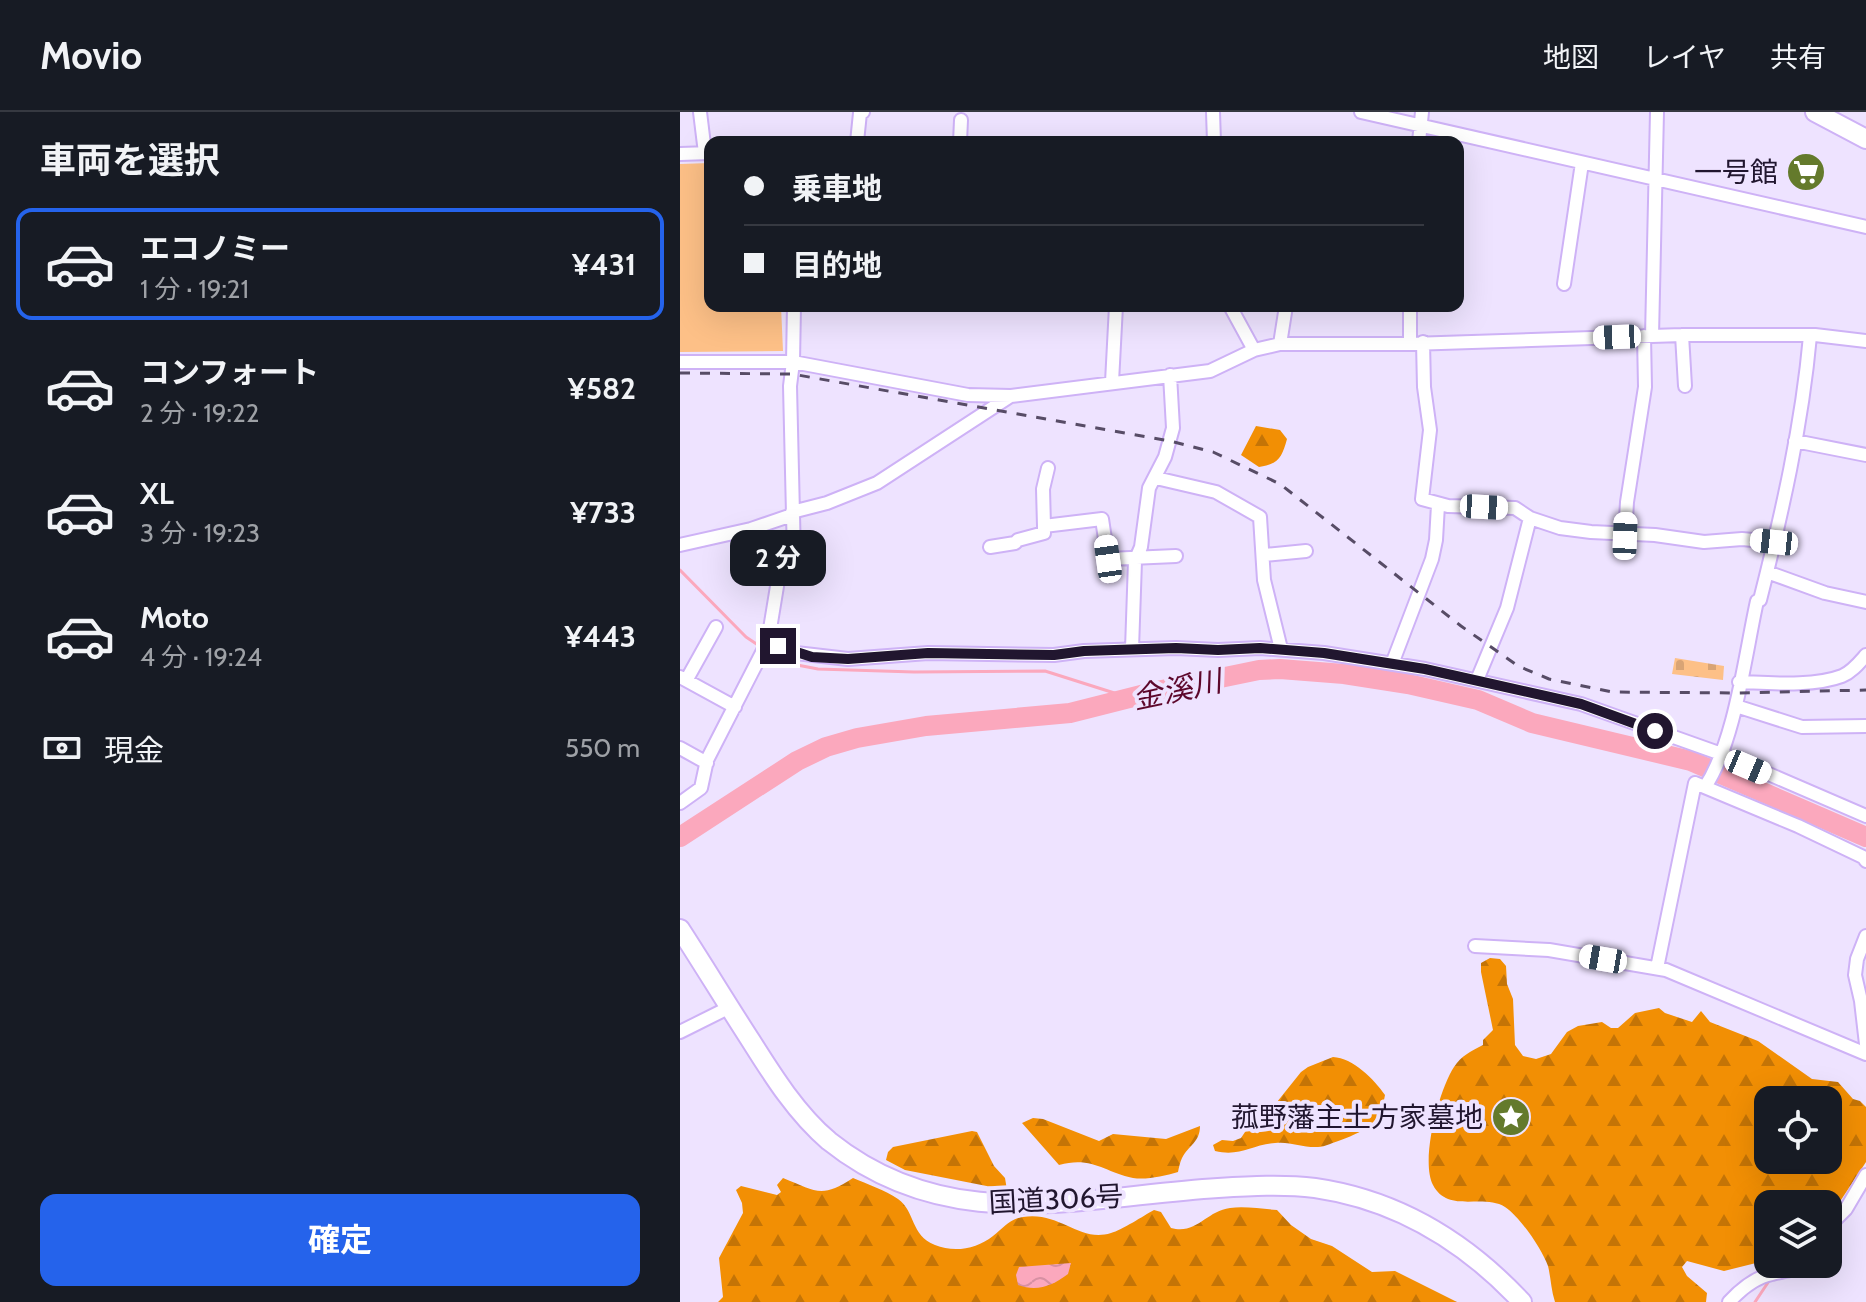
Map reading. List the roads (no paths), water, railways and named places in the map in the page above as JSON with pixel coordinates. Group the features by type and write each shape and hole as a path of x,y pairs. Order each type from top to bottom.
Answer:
{"highway":[{"path":"1815,112 1866,139"},
{"name":"国道306号","path":"680,929 772,1074 814,1126 857,1161 906,1187 959,1201 1012,1205 1240,1186 1291,1186 1338,1192 1383,1205 1425,1223 1476,1257 1522,1302"}],"street":[{"path":"700,112 704,136"},
{"path":"858,136 860,113 863,112"},
{"path":"1213,112 1214,136"},
{"path":"1361,112 1464,136"},
{"path":"1419,136 1422,112"},
{"path":"1625,536 1627,502 1645,387 1657,112"},
{"path":"960,136 961,120"},
{"path":"1464,136 1866,227"},
{"path":"680,154 704,153"},
{"path":"1564,284 1582,163"},
{"path":"680,803 701,788 707,763 765,647 781,562 794,557 790,386 794,312"},
{"path":"1112,382 1116,312"},
{"path":"1233,312 1254,350"},
{"path":"1280,344 1285,312"},
{"path":"1411,312 1430,430 1422,499 1438,505 1515,508 1530,518 1560,528 1625,536 1655,535 1704,542 1742,539 1774,542"},
{"path":"1682,335 1685,386"},
{"path":"680,362 793,362 968,395 1011,396 1210,371 1254,350 1280,344 1682,335 1810,336 1866,341"},
{"path":"1707,784 1736,706 1757,601 1760,600 1774,542 1806,382 1810,336"},
{"path":"1132,649 1133,582 1147,497 1173,428 1170,375"},
{"path":"680,545 739,532 877,483 1011,396"},
{"path":"1795,441 1866,455"},
{"path":"990,547 1015,543 1044,533 1043,489 1048,468"},
{"path":"1156,478 1216,492 1260,517 1264,580 1278,651"},
{"path":"1392,664 1432,559 1438,505"},
{"path":"1477,680 1507,608 1530,518"},
{"path":"1044,526 1102,519 1108,559 1176,556"},
{"path":"1264,555 1306,551"},
{"path":"1767,572 1825,593 1866,602"},
{"path":"716,627 684,678 735,707"},
{"path":"765,647 848,659 928,653 1054,655 1132,649 1324,653 1477,680 1581,704 1719,755 1866,816"},
{"path":"1739,682 1782,684 1830,679 1849,672 1866,655"},
{"path":"1736,706 1802,727 1866,726"},
{"path":"680,748 707,763"},
{"path":"1657,968 1695,783 1707,784 1866,861"},
{"path":"1866,936 1855,969 1866,1044"},
{"path":"1475,946 1549,950 1657,968 1866,1054"},
{"path":"680,1032 730,1007"},
{"path":"1842,1213 1866,1175"},
{"path":"1729,1302 1742,1289 1761,1278"}],"water":[{"path":"1071,1263 1068,1274 1050,1285 1032,1288 1018,1285 1016,1275 1019,1267"}],"waterway":[{"path":"680,570 746,637 761,647"},
{"path":"768,651 792,664 818,669 1045,671 1127,697"},
{"name":"金溪川","path":"680,837 797,761 826,747 857,738 926,726 1070,713 1157,691 1259,670 1280,669 1344,674 1408,684 1478,700 1532,723 1691,761 1866,837"},
{"path":"1755,1302 1769,1281"}],"railway":[{"path":"680,373 792,374 1170,441 1213,452 1280,484 1461,626 1518,666 1549,679 1612,692 1866,690"}],"place":[{"name":"一号館","path":"1806,172"},
{"name":"菰野藩主土方家墓地","path":"1511,1117"}]}
